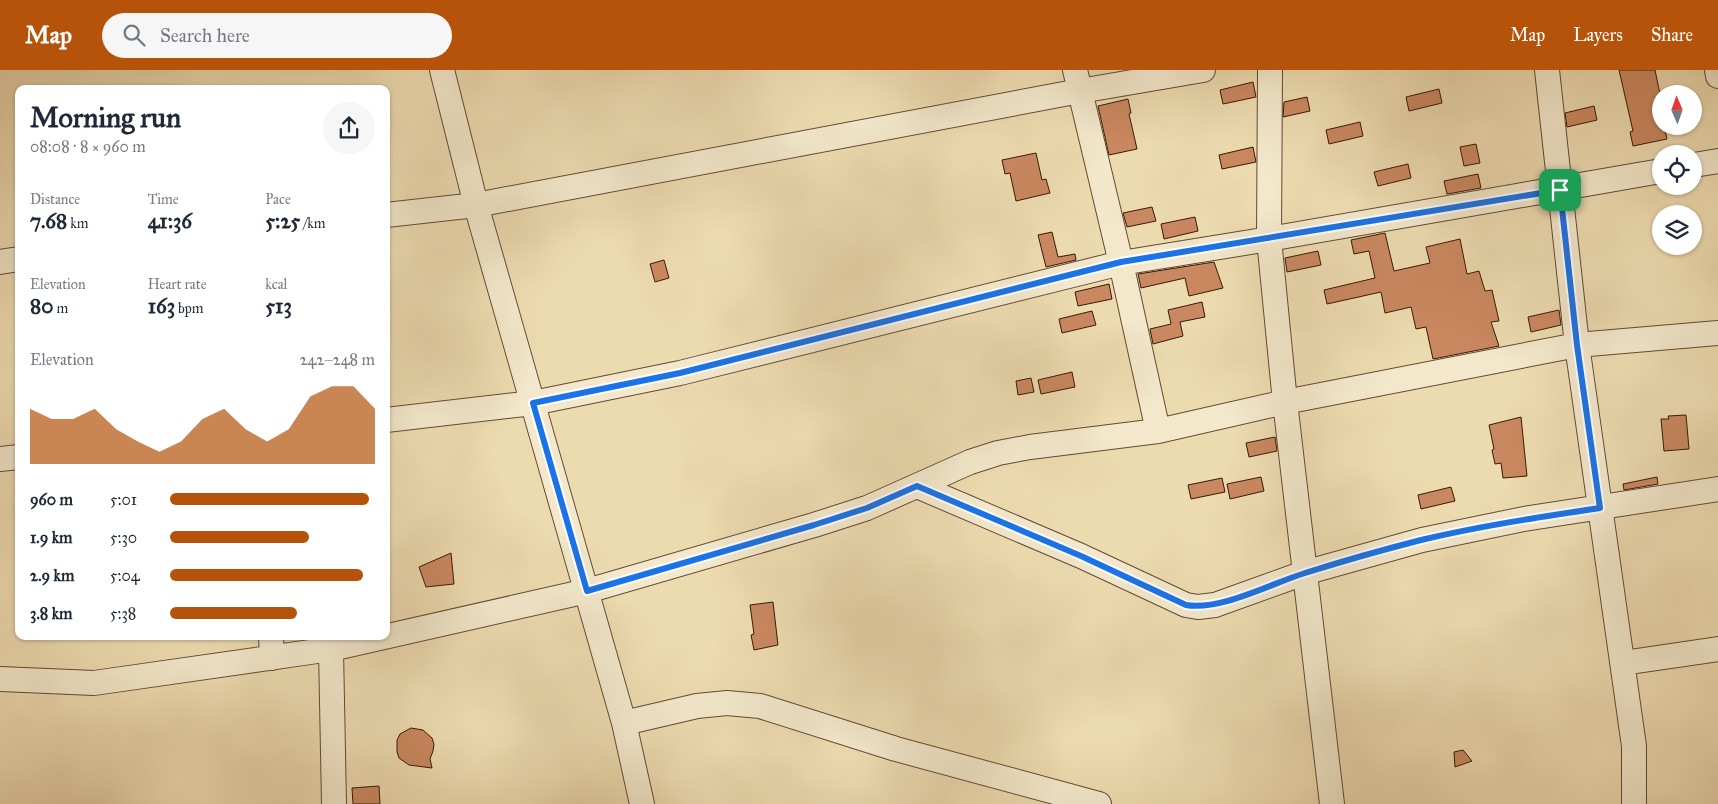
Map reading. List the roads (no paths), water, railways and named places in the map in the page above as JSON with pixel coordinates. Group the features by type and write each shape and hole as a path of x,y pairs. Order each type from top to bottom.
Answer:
{"street":[{"path":"442,70 476,205 624,723 642,804"},
{"path":"390,215 476,205 1078,81 1204,70"},
{"path":"1270,70 1270,239 1285,402 1332,804"},
{"path":"1547,70 1577,345 1634,746 1634,804"},
{"path":"1717,70 1718,76"},
{"path":"1078,81 1121,262 1158,431"},
{"path":"1702,164 1718,161"},
{"path":"390,420 533,403 680,373 1121,262 1270,239 1652,173"},
{"path":"0,262 15,260"},
{"path":"390,636 587,591 823,522 867,508 970,462 998,453 1030,447 1158,431 1285,402 1577,345 1718,333"},
{"path":"0,459 15,457"},
{"path":"917,486 1081,556 1186,605 1198,607 1215,605 1304,573 1422,540 1524,519 1718,489"},
{"path":"0,680 94,683 272,647 331,649 371,640"},
{"path":"331,649 334,804"},
{"path":"1623,663 1718,649"},
{"path":"624,723 707,705 727,703 760,706 896,749 1099,804"}]}
